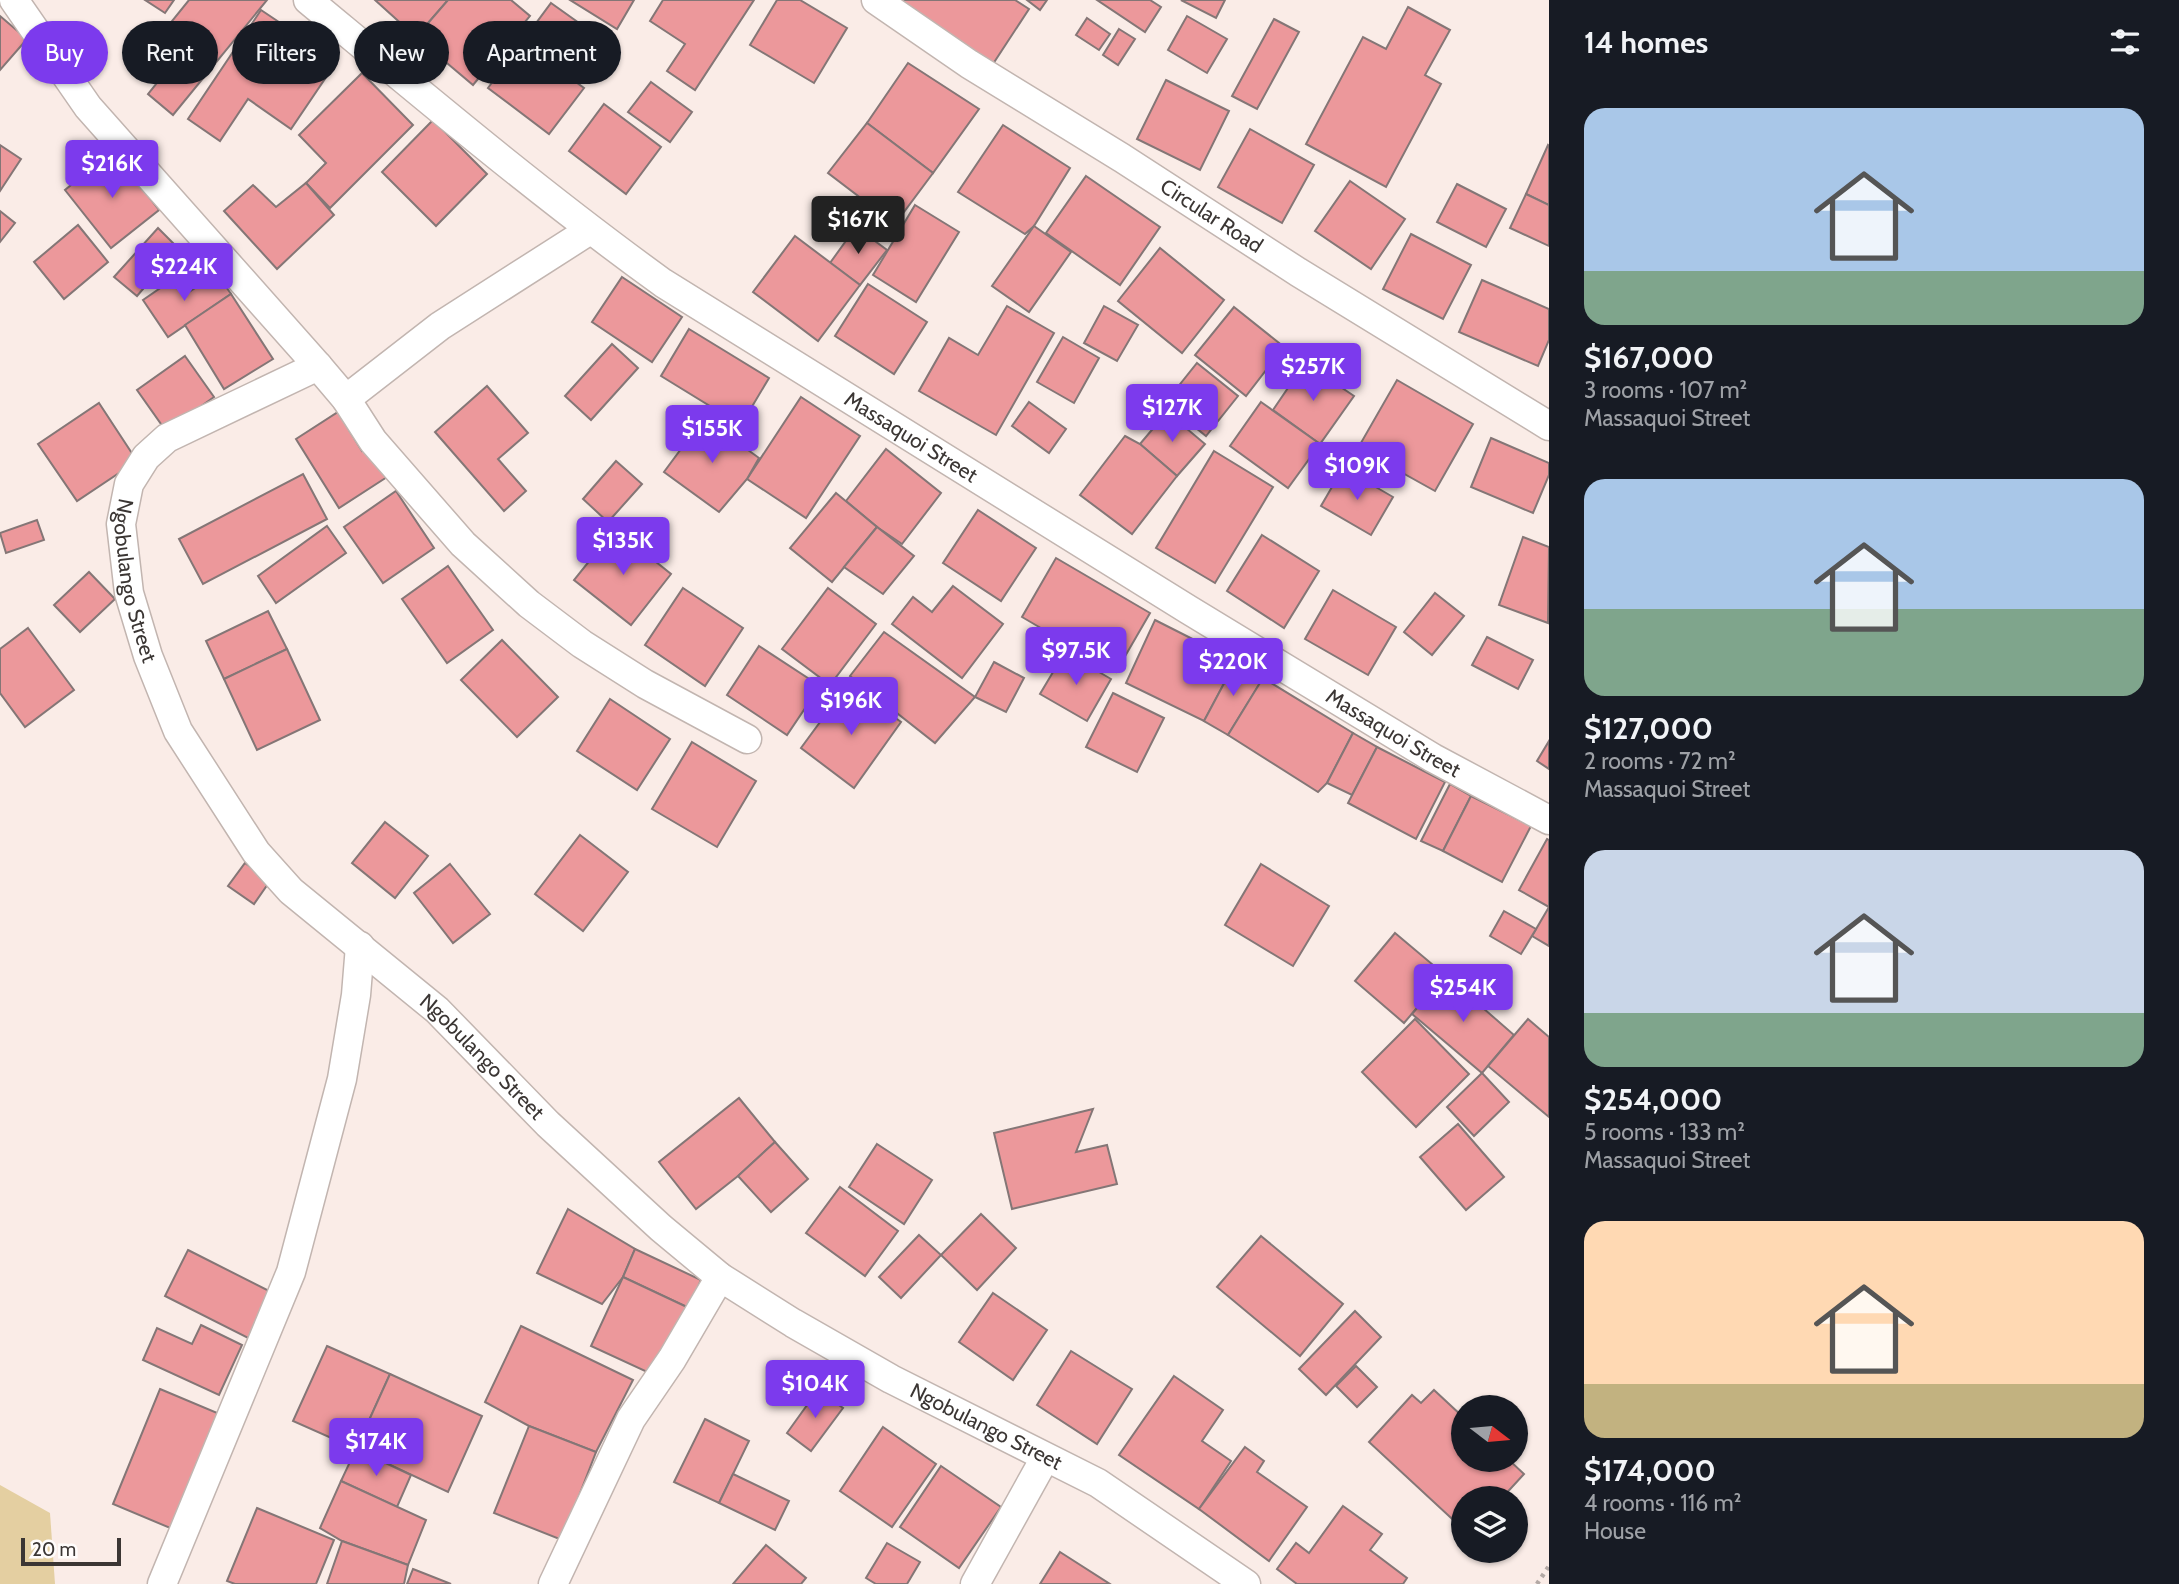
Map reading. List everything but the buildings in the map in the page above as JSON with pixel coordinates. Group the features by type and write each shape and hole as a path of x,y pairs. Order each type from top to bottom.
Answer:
{"street":[{"path":"14,0 88,107 318,366 346,399 373,441 463,544 529,604 582,645 645,684 747,739"},
{"name":"Massaquoi Street","path":"308,0 502,161 663,283 1433,758 1549,820"},
{"name":"Circular Road","path":"876,0 969,64 1122,158 1298,272 1549,426"},
{"path":"346,399 440,326 590,230"},
{"name":"Ngobulango Street","path":"318,366 167,438 146,457 129,484 121,524 129,593 148,656 177,731 256,852 291,891 437,1010 548,1124 661,1228 720,1277 880,1373 1098,1483 1246,1584"},
{"path":"162,1584 291,1272 342,1079 356,995 360,946"},
{"path":"553,1584 631,1419 673,1359 720,1277"},
{"path":"975,1584 1045,1458"}],"path":[{"path":"1537,1584 1549,1566"}],"shaded area":[{"path":"0,1485 50,1513 55,1584 0,1584"}]}
